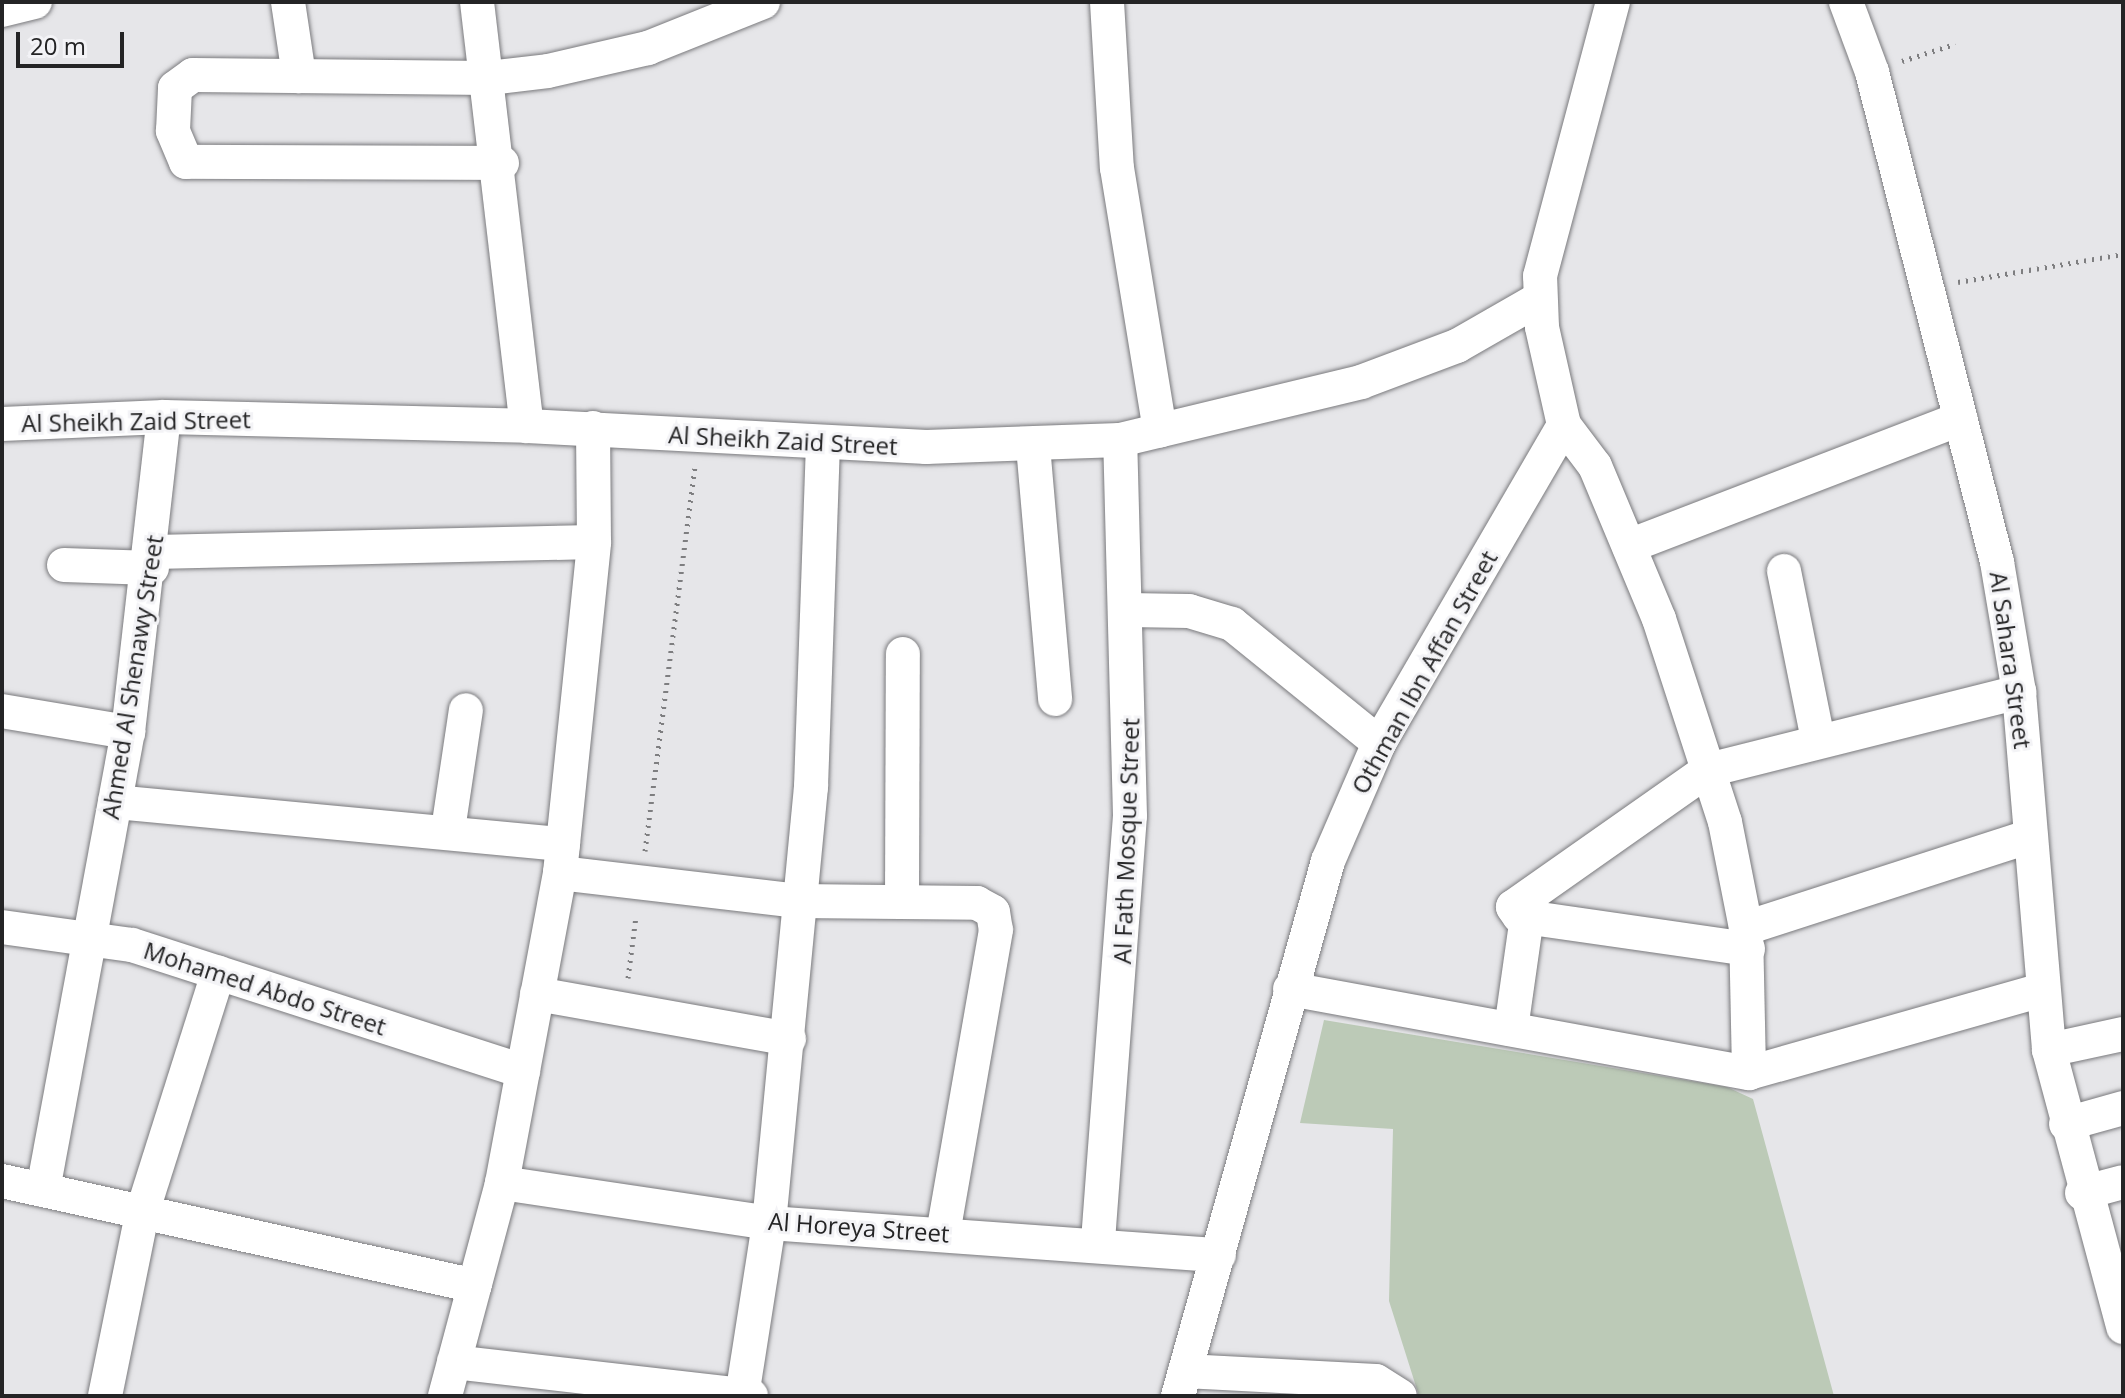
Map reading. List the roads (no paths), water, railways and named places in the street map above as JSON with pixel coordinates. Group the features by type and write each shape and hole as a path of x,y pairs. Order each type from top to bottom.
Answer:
{"street":[{"path":"288,2 299,76"},
{"path":"477,2 502,163 527,426"},
{"path":"502,163 186,162 176,151 180,80 299,76 489,78 648,48 763,2"},
{"path":"1107,2 1117,168 1160,430"},
{"path":"1613,2 1544,252 1539,299 1564,425 1595,466 1629,546 1708,770 1747,939 1749,1073"},
{"name":"Al Sahara Street","path":"1852,3 1960,419 2019,692 2049,1050 2082,1193 2112,1262 2123,1327"},
{"name":"Al Sheikh Zaid Street","path":"2,424 164,417 593,428 823,443 1033,446 1120,440 1361,382 1457,346 1539,299"},
{"name":"Ahmed Al Shenawy Street","path":"43,1190 128,732 153,560 164,417"},
{"path":"1629,546 1960,419"},
{"name":"Othman Ibn Affan Street","path":"1181,1384 1328,861 1379,743 1564,425"},
{"path":"445,1396 502,1183 562,859 594,542 593,428"},
{"name":"Al Fath Mosque Street","path":"1098,1241 1126,907 1127,610 1120,440"},
{"path":"454,1362 745,1395 769,1223 789,1039 819,673 823,443"},
{"path":"1033,446 1055,699"},
{"path":"64,565 594,542"},
{"path":"1784,571 1818,740"},
{"path":"1127,610 1189,611 1232,624 1379,743"},
{"path":"902,900 903,654"},
{"path":"2019,692 1708,770 1515,903 1515,914 1747,939 2031,836"},
{"path":"448,830 466,710"},
{"path":"2,711 128,732"},
{"path":"115,802 448,830 562,859 640,886 798,901 977,903 996,921 943,1233"},
{"path":"1511,1029 1527,917"},
{"name":"Mohamed Abdo Street","path":"2,927 88,936 218,973 523,1071"},
{"path":"105,1396 143,1210 218,973"},
{"path":"1290,989 1749,1073 2043,990"},
{"path":"537,994 624,1007 789,1039"},
{"path":"2049,1050 2123,1034"},
{"path":"2066,1124 2123,1108"},
{"path":"2,1181 474,1286"},
{"path":"2082,1193 2123,1182"},
{"name":"Al Horeya Street","path":"502,1183 769,1223 1098,1241 1219,1255"},
{"path":"1181,1384 1376,1381 1400,1396"}]}
